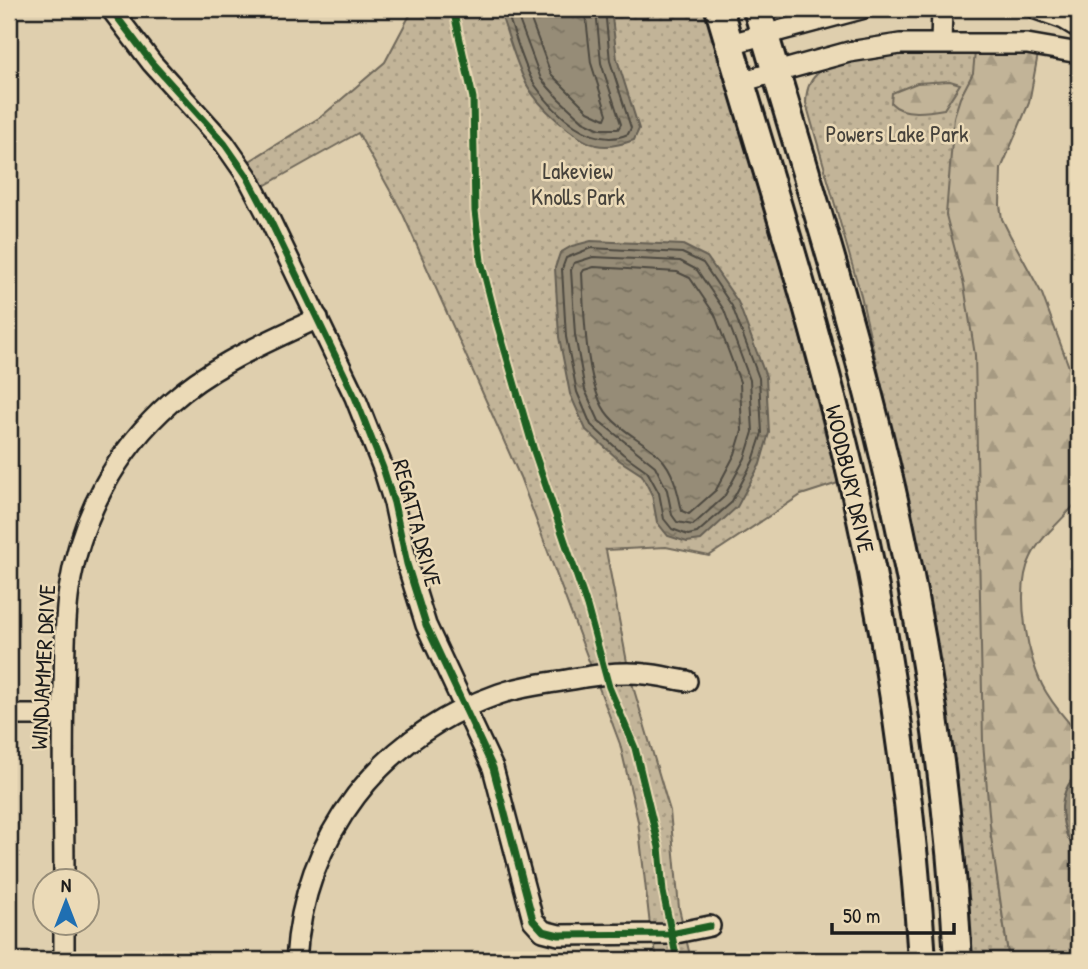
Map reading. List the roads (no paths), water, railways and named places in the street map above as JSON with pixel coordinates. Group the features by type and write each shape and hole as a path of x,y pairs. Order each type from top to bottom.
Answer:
{"main road":[{"name":"WOODBURY DRIVE","path":"719,9 825,374 868,555 903,763 917,884 922,960"},
{"name":"WOODBURY DRIVE","path":"757,9 860,363 901,533 924,655 940,765 958,960"}],"street":[{"name":"REGATTA DRIVE","path":"111,9 152,63 224,143 247,176 318,318 373,439 394,503 415,594 426,625 493,768 533,920 543,931 559,936 671,934 710,926"},
{"path":"730,44 861,9"},
{"path":"941,43 942,9"},
{"path":"1036,9 1064,19 1079,28"},
{"path":"740,82 866,48 900,44 1035,44 1079,53"},
{"name":"WINDJAMMER DRIVE","path":"64,867 63,715 68,603 76,556 87,521 103,486 123,455 171,401 202,378 238,357 318,318"},
{"path":"296,960 298,933 306,897 320,854 338,820 356,793 402,748 429,728 466,707 528,686 604,674 646,674 687,681"},
{"path":"9,715 63,715"},
{"path":"64,937 64,960"}],"water":[{"path":"499,9 611,9 617,59 639,129 634,140 610,146 596,145 577,136 548,112 527,85"},
{"path":"591,241 683,245 707,257 738,302 766,377 769,433 760,464 737,507 701,540 687,542 668,536 657,522 652,495 642,475 619,460 586,430 570,394 559,337 555,268 560,253 572,246"},
{"path":"1079,772 1079,856 1067,836 1062,813 1065,791"}],"park label":[{"name":"Powers Lake Park","path":"897,134"},
{"name":"Lakeview Knolls Park","path":"578,184"}]}
